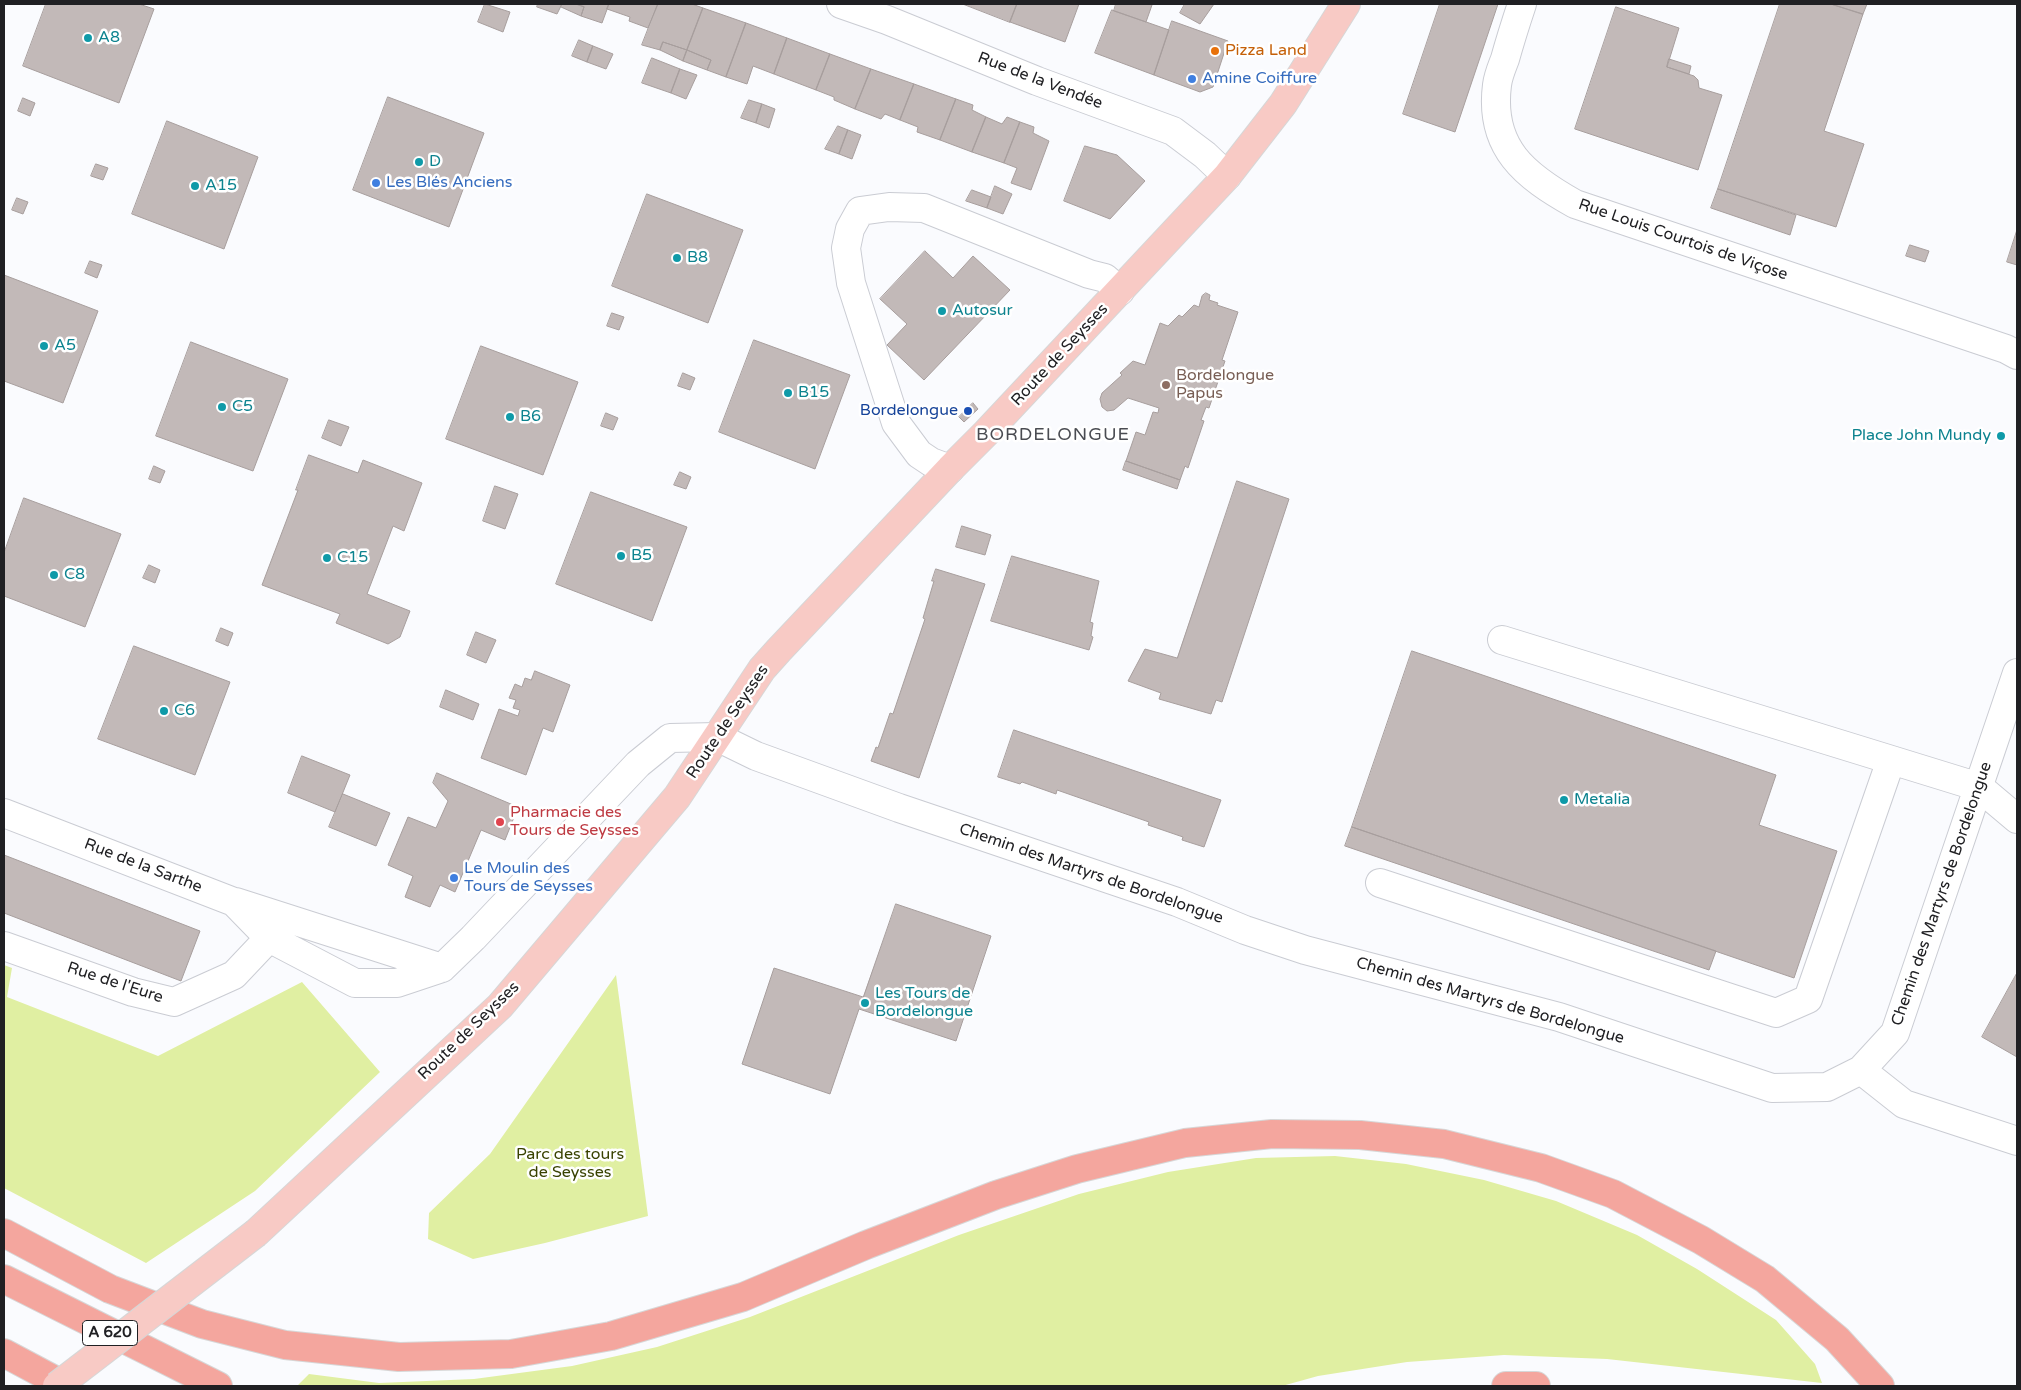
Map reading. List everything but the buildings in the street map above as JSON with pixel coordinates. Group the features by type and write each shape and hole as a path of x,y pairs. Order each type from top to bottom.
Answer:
{"highway":[{"path":"4,1233 120,1292 202,1324 285,1345 399,1357 511,1354 611,1336 743,1297 866,1245 987,1198 1077,1169 1185,1143 1272,1134 1360,1135 1444,1144 1541,1168 1613,1194 1701,1240 1766,1279 1836,1339 1880,1386"},
{"name":"A 620","path":"4,1280 218,1386"},
{"path":"4,1353 66,1386"},
{"path":"1506,1386 1536,1386"}],"main road":[{"name":"Route de Seysses","path":"57,1386 256,1233 500,1006 677,797 768,663 1227,176 1283,104 1346,4"}],"street":[{"name":"Rue de la Vendée","path":"841,4 889,12 1037,81 1173,131 1205,155 1227,176"},
{"name":"Rue Louis Courtois de Viçose","path":"1522,4 1497,84 1496,114 1502,137 1511,156 1546,188 1574,204 1997,346 2017,355"},
{"path":"950,469 931,462 919,454 896,423 851,283 846,248 850,229 860,210 889,207 924,208 1089,274 1105,278 1120,291"},
{"path":"1502,640 1979,787 2017,818"},
{"name":"Chemin des Martyrs de Bordelongue","path":"717,737 756,756 899,808 1177,902 1245,930 1287,944 1559,1017 1772,1088 1827,1086 1861,1070 1895,1034 2017,673"},
{"path":"234,902 442,968 473,938 638,764 670,738 717,737"},
{"path":"1380,883 1776,1013 1808,999 1891,760"},
{"name":"Rue de la Sarthe","path":"4,813 234,902 269,938 355,983 397,983 442,968"},
{"name":"Rue de l'Eure","path":"4,946 133,992 174,1002 234,975 269,938"},
{"path":"1861,1070 1904,1104 2017,1141"}],"green space":[{"path":"4,965 12,968 7,997 158,1056 302,982 380,1072 255,1191 146,1263 4,1188"},
{"name":"Parc des tours de Seysses","path":"616,975 648,1216 545,1243 473,1259 428,1239 429,1213 490,1154"},
{"path":"1335,1156 1406,1164 1484,1180 1556,1201 1637,1235 1697,1269 1776,1320 1815,1364 1822,1383 1607,1359 1504,1355 1407,1362 1318,1376 1282,1386 297,1386 309,1374 379,1383 474,1379 572,1366 657,1347 750,1317 959,1235 1079,1194 1168,1172 1256,1158"}],"place":[{"name":"A8","path":"88,38"},
{"name":"Pizza Land","path":"1215,51"},
{"name":"Amine Coiffure","path":"1192,79"},
{"name":"D","path":"419,162"},
{"name":"Les Blés Anciens","path":"376,183"},
{"name":"A15","path":"195,186"},
{"name":"B8","path":"677,258"},
{"name":"Autosur","path":"942,311"},
{"name":"A5","path":"44,346"},
{"name":"Bordelongue Papus","path":"1166,385"},
{"name":"B15","path":"788,393"},
{"name":"C5","path":"222,407"},
{"name":"Bordelongue","path":"968,411"},
{"name":"B6","path":"510,417"},
{"name":"Place John Mundy","path":"2001,436"},
{"name":"B5","path":"621,556"},
{"name":"C15","path":"327,558"},
{"name":"C8","path":"54,575"},
{"name":"C6","path":"164,711"},
{"name":"Metalia","path":"1564,800"},
{"name":"Pharmacie des Tours de Seysses","path":"500,822"},
{"name":"Le Moulin des Tours de Seysses","path":"454,878"},
{"name":"Les Tours de Bordelongue","path":"865,1003"}],"district":[{"name":"BORDELONGUE","path":"1053,435"}]}
